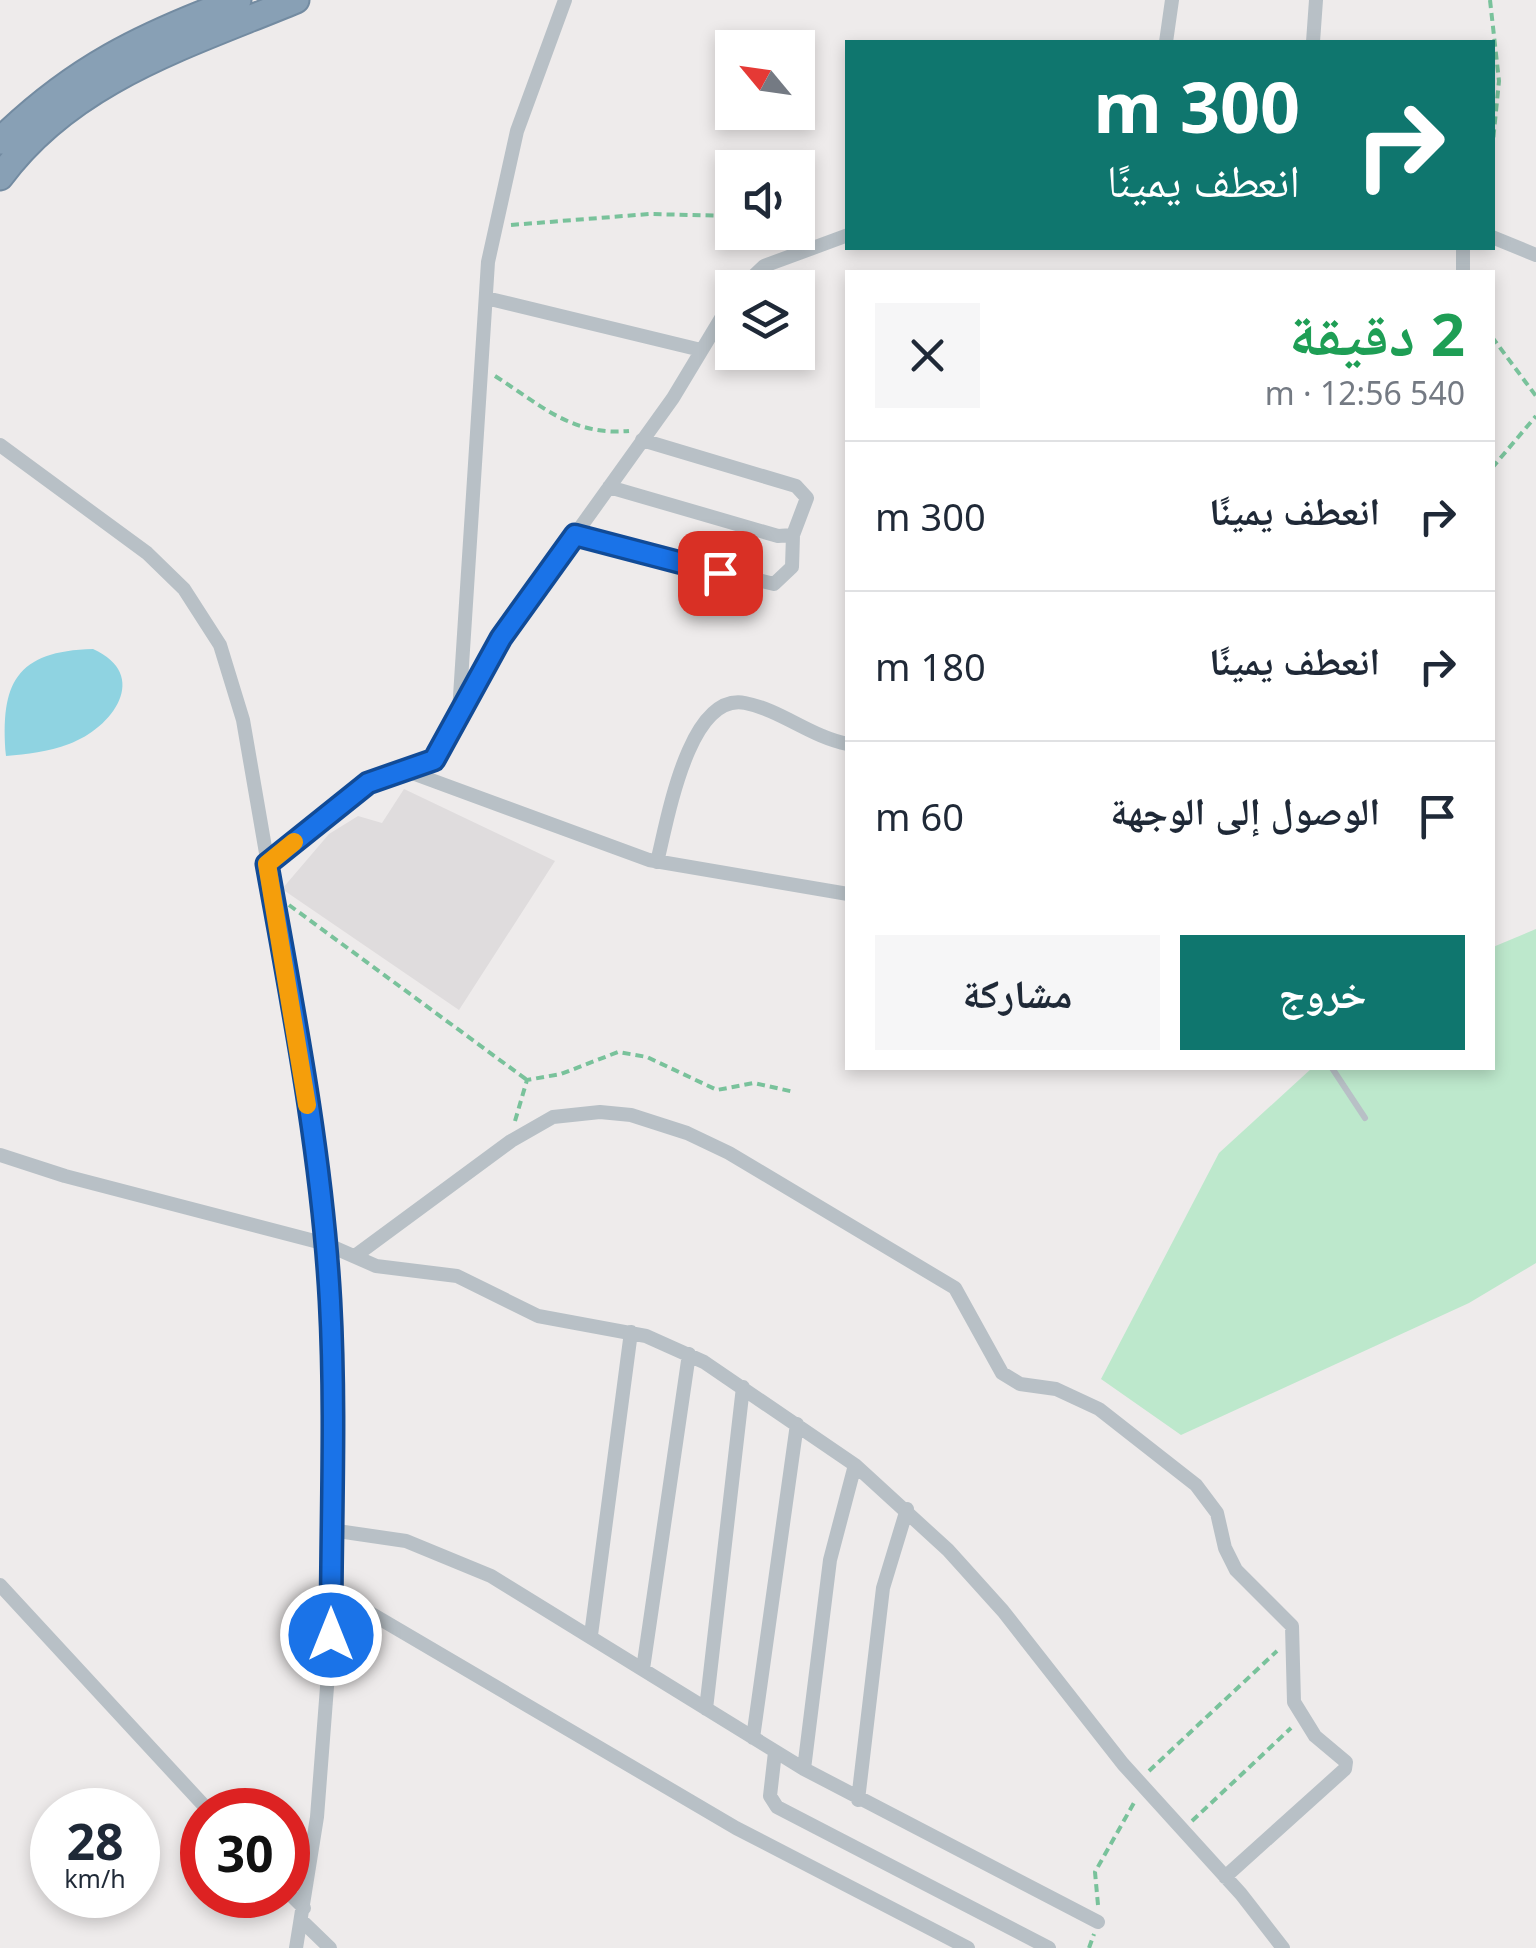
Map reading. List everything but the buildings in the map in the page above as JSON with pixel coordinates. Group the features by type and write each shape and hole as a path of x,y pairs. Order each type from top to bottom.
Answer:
{"highway":[{"path":"0,141 48,97 105,57 135,40 238,0"},
{"path":"0,178 35,137 115,77 296,0"}],"street":[{"path":"459,718 486,298 496,226 517,131 565,0"},
{"path":"1166,40 1172,0"},
{"path":"1314,40 1316,0"},
{"path":"760,270 845,237"},
{"path":"1495,238 1536,255"},
{"path":"486,298 701,350"},
{"path":"267,864 368,783 434,760 501,638 646,435 715,327"},
{"path":"575,535 774,584 792,567 793,535 805,514 805,490 646,435"},
{"path":"1,443 146,553 199,608 220,645 237,694 326,1244 330,1304 331,1590 324,1738 310,1856"},
{"path":"609,488 778,536 793,535"},
{"path":"657,862 688,754 708,716 722,706 747,704 845,743"},
{"path":"404,770 657,862 845,893"},
{"path":"355,1256 536,1123 568,1114 600,1112 660,1124 730,1153 955,1288 1002,1373 1020,1384 1056,1390 1099,1408 1196,1485 1217,1513 1229,1560 1284,1616 1294,1635 1292,1688 1302,1718 1315,1736 1346,1762 1345,1770 1225,1877"},
{"path":"0,1155 326,1244 391,1270 456,1276 538,1316 630,1332 689,1354 744,1387 855,1465 907,1509 1002,1611 1141,1784 1283,1948"},
{"path":"590,1635 630,1332"},
{"path":"644,1669 689,1354"},
{"path":"706,1709 744,1387"},
{"path":"753,1738 798,1424"},
{"path":"804,1769 830,1560 855,1465"},
{"path":"858,1800 880,1604 907,1509"},
{"path":"330,1530 406,1542 491,1576 858,1800 1098,1922"},
{"path":"0,1584 188,1788"},
{"path":"331,1590 736,1828 968,1948"},
{"path":"776,1752 770,1796 777,1807 1049,1948"},
{"path":"296,1948 302,1918"},
{"path":"305,1918 330,1948"}],"lane":[{"path":"1333,1070 1365,1118"}],"path":[{"path":"1490,0 1495,40"},
{"path":"1495,40 1500,81 1495,125"},
{"path":"496,226 649,214 715,216"},
{"path":"1495,342 1536,396"},
{"path":"482,368 571,426 597,433 646,435"},
{"path":"1495,464 1536,416"},
{"path":"272,894 369,960 528,1080"},
{"path":"511,1140 521,1089 528,1080 561,1074 618,1052 647,1057 716,1090 754,1083 794,1092"},
{"path":"1089,1948 1098,1922 1095,1872 1141,1784 1294,1635"},
{"path":"1182,1830 1302,1718"}],"shaded area":[{"path":"404,789 555,861 459,1010 282,889 329,834 358,816 382,823"}],"green space":[{"path":"1536,929 1536,1263 1469,1303 1181,1435 1101,1379 1219,1153 1310,1070 1495,1070 1495,946"}],"water":[{"path":"93,649 110,660 120,673 119,700 111,714 69,744 6,756 6,709 18,676 46,656"}],"slow traffic":[{"path":"294,842 267,864 307,1105"}],"route":[{"path":"331,1635 330,1304 326,1244 299,1044 267,864 368,783 424,767 434,760 444,749 501,638 575,535 720,573"}]}
